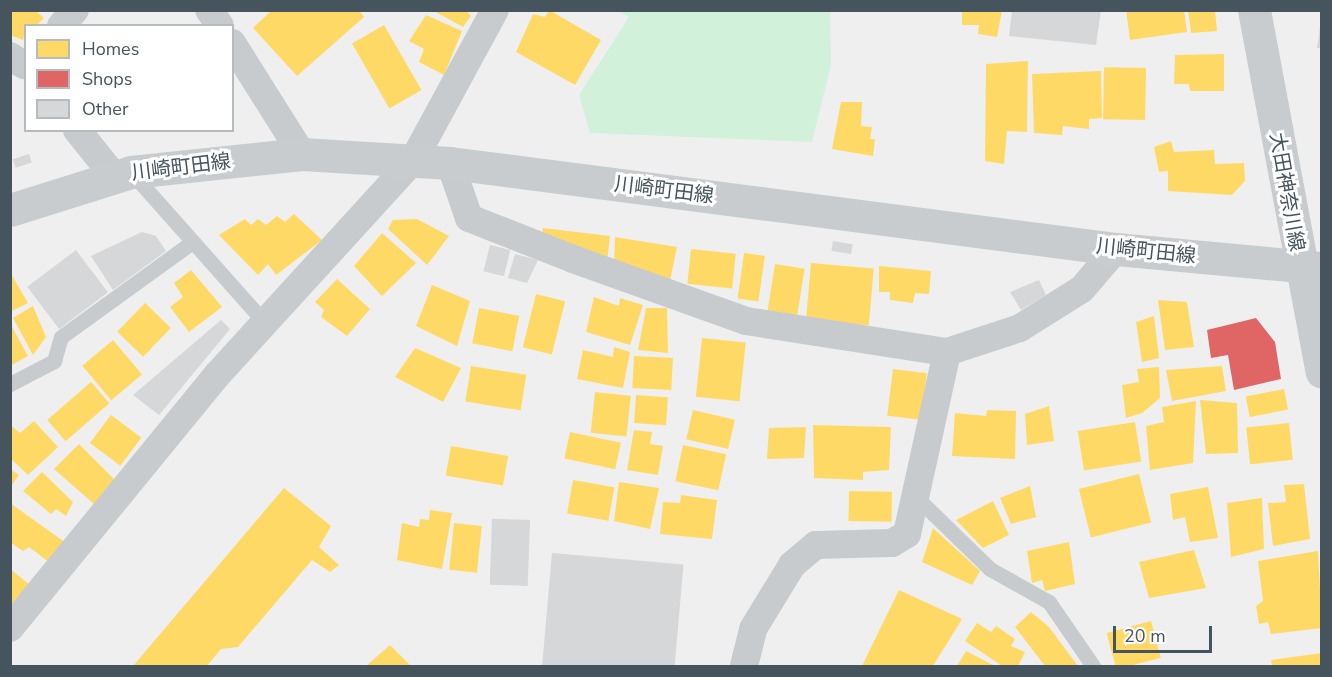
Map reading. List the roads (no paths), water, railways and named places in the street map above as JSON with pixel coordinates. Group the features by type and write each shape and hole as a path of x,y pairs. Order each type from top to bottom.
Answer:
{"main road":[{"name":"大田神奈川線","path":"1254,10 1311,267 1322,372"},
{"name":"川崎町田線","path":"10,210 123,174 302,154 414,159 450,163 1116,249 1311,267"}],"street":[{"path":"63,24 75,10"},
{"path":"209,10 219,24"},
{"path":"10,628 264,322 414,159 495,10"},
{"path":"234,46 302,154"},
{"path":"79,132 123,174"},
{"path":"450,163 469,218 573,259 746,321 947,352 1020,328 1082,289 1116,249"},
{"path":"744,666 753,629 792,565 816,545 892,543 907,534 917,498 947,352"}],"lane":[{"path":"123,174 264,322"},
{"path":"10,384 54,361 62,337 191,243"},
{"path":"917,498 990,569 1049,602 1093,666"}]}
